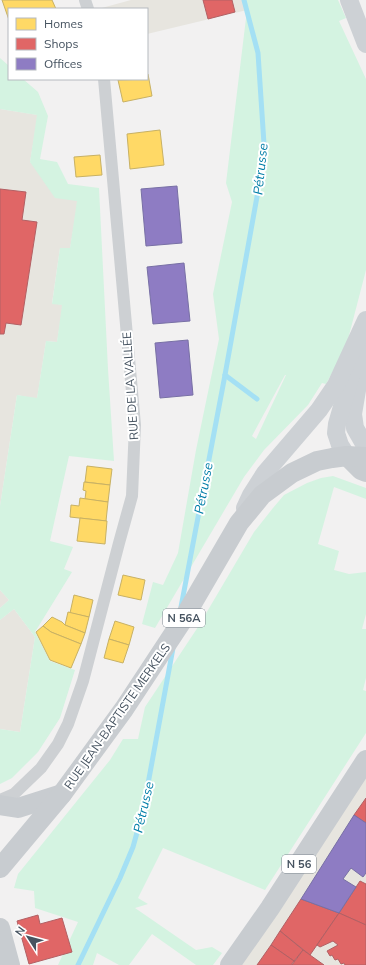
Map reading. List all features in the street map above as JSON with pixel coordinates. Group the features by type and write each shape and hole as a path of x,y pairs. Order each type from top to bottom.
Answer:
{"main road":[{"path":"348,0 366,44"},
{"path":"239,523 251,495 265,472 319,410 336,385 366,320"},
{"path":"366,325 337,424 336,433 340,445 357,456 361,470 366,472"},
{"path":"366,335 353,414 355,428 362,442 366,446"},
{"name":"RUE JEAN-BAPTISTE MERKELS","path":"0,868 62,794 124,709 182,621 239,523 262,495 292,474 317,461 357,456"},
{"name":"N 56","path":"230,965 270,908 366,760"},
{"path":"0,805 18,808 62,794"},
{"path":"0,928 10,965"}],"street":[{"name":"RUE DE LA VALLÉE","path":"0,800 14,794 41,768 58,744 68,724 83,681 132,496 135,425 104,80"}],"shaded area":[{"path":"131,0 244,0 247,10 148,34 148,8 102,8"},
{"path":"0,109 38,115 30,162 78,201 70,249 60,248 52,303 63,305 57,342 46,341 37,399 17,395 0,506"},
{"path":"0,590 9,600 0,608"},
{"path":"14,609 35,637 20,732 0,729 0,620"},
{"path":"366,761 366,965 230,965"}],"green space":[{"path":"244,0 338,0 346,18 339,21 366,79 366,270 346,347 326,384 322,383 308,405 264,450 244,477 155,628 142,624 153,582 163,585 178,553 196,450 219,339 213,294 232,202 226,183 247,10","holes":["286,375 256,439 252,436"]},
{"path":"0,58 8,65 8,80 24,80 38,92 48,116 40,159 57,162 68,184 99,188 114,461 69,456 50,541 73,547 64,569 72,572 35,632 50,661 75,670 60,718 38,752 12,778 0,784 0,729 20,732 35,637 14,609 0,620 0,608 9,600 0,590 0,506 17,395 37,398 46,341 57,342 62,305 52,304 60,248 70,248 77,201 55,198 30,162 37,115 0,109"},
{"path":"333,476 366,488 366,499 334,487 318,544 339,551 334,570 349,574 366,572 366,614 362,629 366,629 366,678 363,690 366,691 366,733 265,890 163,848 138,898 148,904 135,908 196,950 212,947 222,953 213,965 196,965 152,934 129,965 119,965 97,953 93,965 58,965 78,922 35,908 34,891 14,888 18,874 110,760 123,739 138,739 145,707 198,627 254,532 284,495 307,483"}],"building: Homes":[{"path":"2,0 52,0 56,8 8,8 8,17"},
{"path":"148,74 152,96 123,102 118,80 148,80"},
{"path":"160,130 164,165 130,169 127,134"},
{"path":"100,155 102,175 76,177 74,157"},
{"path":"87,466 112,469 110,485 85,482"},
{"path":"84,482 110,485 108,502 85,499 86,491 83,490"},
{"path":"80,498 108,502 106,521 70,517 71,505 79,506"},
{"path":"80,518 107,521 105,544 77,541"},
{"path":"123,575 145,580 141,600 118,595"},
{"path":"74,595 93,600 89,617 70,613"},
{"path":"68,612 89,617 85,633 65,625"},
{"path":"52,617 65,625 85,633 81,644 51,632 43,626"},
{"path":"115,621 134,627 129,645 109,639"},
{"path":"43,626 51,632 81,644 71,668 50,660 36,632"},
{"path":"109,639 129,645 123,663 104,658"}],"building: Shops":[{"path":"203,0 232,0 235,12 208,19"},
{"path":"0,189 26,192 22,220 37,222 21,325 6,323 4,334 0,334"},
{"path":"366,798 366,823 354,815"},
{"path":"360,881 366,884 366,925 339,913"},
{"path":"301,899 339,913 310,955 280,931"},
{"path":"339,913 366,925 366,965 345,965 344,963 341,964 338,959 335,960 327,951 338,945 333,941 320,947 317,945"},
{"path":"38,915 40,924 62,918 72,952 29,964 17,921"},
{"path":"280,931 303,950 294,961 271,945"},
{"path":"271,945 294,961 291,965 257,965"},
{"path":"303,950 324,965 292,965"}],"building: Offices":[{"path":"177,186 182,243 146,246 141,189"},
{"path":"184,263 190,321 153,324 147,267"},
{"path":"188,340 193,395 160,398 155,343"},
{"path":"354,815 366,823 366,873 363,877 351,868 343,879 356,887 339,913 301,899"}],"waterway":[{"name":"Pétrusse","path":"181,607 258,191 264,144 258,53 244,0"},
{"path":"225,375 257,399"},
{"name":"Pétrusse","path":"78,965 120,878 133,847 143,811 173,648"}]}
